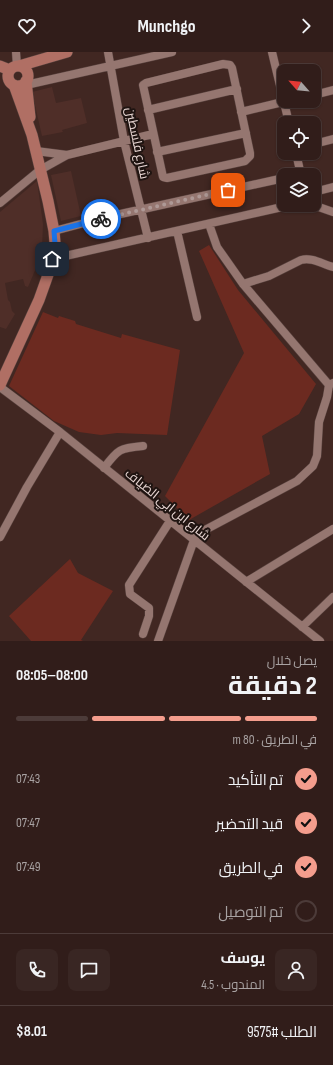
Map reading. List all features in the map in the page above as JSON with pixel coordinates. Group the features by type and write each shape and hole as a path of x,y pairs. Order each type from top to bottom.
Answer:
{"main road":[{"path":"0,384 39,300 52,259 55,244 54,231 36,151 15,74 39,60 67,52"}],"street":[{"path":"16,52 15,74 109,67 172,52"},
{"name":"شارع فلسطين","path":"108,52 109,67 124,141 148,238"},
{"path":"275,53 277,64"},
{"path":"226,64 230,65 232,68 237,90 250,153 248,159 245,161 165,178 162,175 143,87 145,84 226,64"},
{"path":"148,110 237,90"},
{"path":"321,93 333,90"},
{"path":"241,112 277,104"},
{"path":"157,152 246,133"},
{"path":"0,202 40,170 68,155 153,134"},
{"path":"321,142 333,139"},
{"path":"36,151 68,155"},
{"path":"54,231 277,180"},
{"path":"321,190 333,187"},
{"path":"52,259 277,208"},
{"path":"321,208 333,212"},
{"path":"158,641 194,540 200,532 297,481 306,474 312,466 316,456 319,422 331,384 243,284 217,247 209,224"},
{"path":"177,231 197,317"},
{"path":"243,284 269,276 306,259 333,267"},
{"name":"شارع ابن ابي الضياف","path":"0,384 320,641"},
{"path":"0,537 26,487 60,432"},
{"path":"104,468 114,455 121,449 143,446"},
{"path":"143,634 149,616 149,608 130,594 129,585 170,521"},
{"path":"246,582 333,529"},
{"path":"302,627 333,597"}],"shaded area":[{"path":"52,87 56,103 81,98 87,123 62,130 63,132 42,136 32,92"},
{"path":"71,171 81,216 61,221 51,175"},
{"path":"37,181 43,224 42,249 39,261 28,287 25,286 23,279 5,283 8,300 12,311 15,314 6,329 0,327 0,212"},
{"path":"209,245 238,290 316,384 299,414 262,436 270,474 189,520 165,496 244,353 199,251"},
{"path":"43,312 58,318 59,316 75,321 76,324 121,338 122,334 180,350 167,435 117,433 101,435 79,432 54,421 9,386"},
{"path":"70,559 78,573 113,591 81,640 83,641 31,641 9,616"}],"way so far":[{"path":"101,219 228,190"}],"route":[{"path":"52,259 55,244 54,231 101,219"}]}
